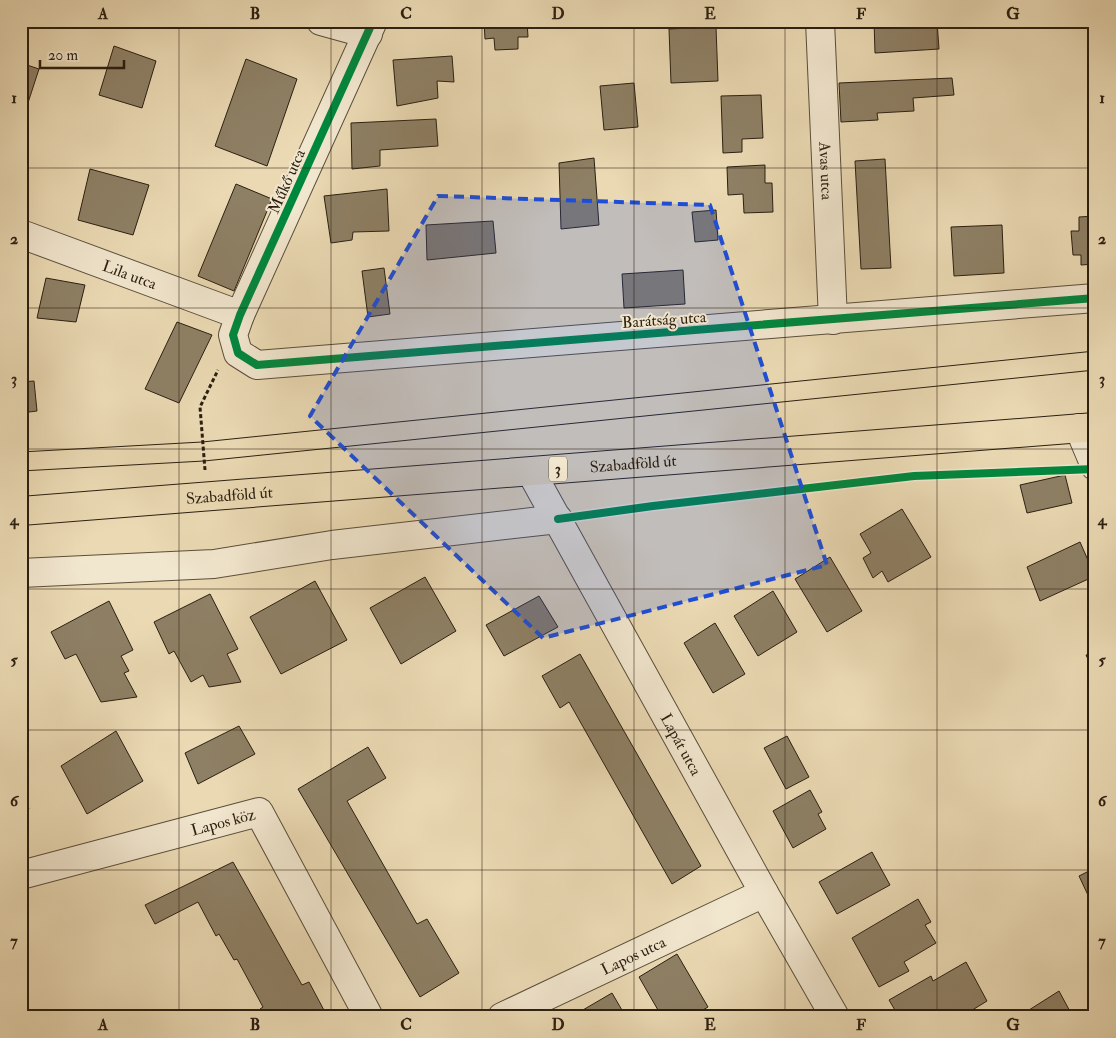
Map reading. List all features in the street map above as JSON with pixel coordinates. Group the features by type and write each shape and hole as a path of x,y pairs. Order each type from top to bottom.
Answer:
{"main road":[{"name":"Szabadföld út","path":"21,512 1087,428"}],"street":[{"path":"321,21 370,28"},
{"name":"Avas utca","path":"820,21 834,320"},
{"name":"Műkő utca","path":"238,353 233,335 240,314 370,28"},
{"name":"Lila utca","path":"21,234 240,314"},
{"name":"Barátság utca","path":"238,353 257,365 1095,298"},
{"path":"1087,428 1095,466"},
{"name":"Lapát utca","path":"530,472 835,1017"},
{"path":"21,573 214,564 332,545 558,519"},
{"name":"Lapos köz","path":"21,875 259,812 369,1017"},
{"name":"Lapos utca","path":"502,1017 764,893"}],"path":[{"path":"206,475 200,407 217,371 238,353"}],"highlighted area":[{"path":"438,196 710,205 827,565 543,638 310,416"}],"building":[{"path":"484,21 527,21 528,37 518,37 518,49 495,50 494,38 485,39"},
{"path":"874,21 937,21 939,49 875,53"},
{"path":"716,27 718,81 671,83 669,29"},
{"path":"114,46 156,61 142,108 99,95"},
{"path":"452,56 454,82 437,81 438,98 397,106 393,60"},
{"path":"246,59 297,79 267,166 215,146"},
{"path":"21,63 39,69 24,115 21,114"},
{"path":"952,78 954,95 913,98 914,111 877,113 878,120 841,122 839,83"},
{"path":"634,83 638,127 604,130 600,86"},
{"path":"761,95 763,138 742,139 742,152 723,153 721,96"},
{"path":"436,119 438,146 380,150 380,166 352,169 351,123"},
{"path":"594,158 599,225 561,229 559,163"},
{"path":"885,159 891,268 861,269 855,161"},
{"path":"765,165 765,183 772,183 773,212 744,213 743,194 728,195 727,167"},
{"path":"90,169 149,185 133,235 78,220"},
{"path":"236,184 272,199 234,291 198,276"},
{"path":"387,189 389,231 353,232 352,240 331,243 324,196"},
{"path":"716,210 718,240 695,242 692,212"},
{"path":"1095,216 1095,264 1081,265 1081,255 1073,255 1071,231 1079,231 1079,217"},
{"path":"493,221 496,253 427,260 426,225"},
{"path":"1002,225 1004,273 954,276 951,227"},
{"path":"384,268 390,314 368,317 362,271"},
{"path":"683,270 685,304 624,308 622,274"},
{"path":"46,278 85,285 76,322 37,318"},
{"path":"177,322 212,335 179,403 145,389"},
{"path":"34,381 37,411 21,413 21,382"},
{"path":"1065,475 1072,503 1027,513 1020,485"},
{"path":"902,509 931,557 888,582 882,571 873,578 863,558 871,553 860,534"},
{"path":"1080,542 1095,576 1040,601 1027,567"},
{"path":"830,557 862,611 827,632 795,579"},
{"path":"425,577 456,631 401,664 370,608"},
{"path":"315,581 347,640 281,674 250,617"},
{"path":"773,591 797,632 758,656 734,616"},
{"path":"210,594 238,649 227,654 241,682 209,687 203,675 191,682 174,651 169,654 154,622"},
{"path":"539,596 558,627 504,656 486,625"},
{"path":"109,601 133,650 121,656 129,671 124,673 137,697 101,702 76,654 65,659 51,632"},
{"path":"715,623 745,674 713,693 684,643"},
{"path":"1095,652 1095,674 1086,655"},
{"path":"580,654 701,866 672,884 569,702 560,708 542,676"},
{"path":"239,726 255,754 198,784 185,753"},
{"path":"116,731 143,781 87,814 61,766"},
{"path":"787,736 809,777 786,789 764,748"},
{"path":"368,747 386,778 347,801 417,924 427,919 459,973 420,997 298,789"},
{"path":"810,790 822,812 818,814 826,829 793,848 773,811"},
{"path":"21,794 29,809 21,813"},
{"path":"872,852 890,885 837,914 819,882"},
{"path":"233,862 302,985 309,982 326,1014 321,1017 264,1017 260,1009 263,1007 237,959 234,960 219,934 216,936 198,902 155,924 145,905"},
{"path":"1095,868 1095,910 1079,876"},
{"path":"918,899 931,922 925,925 936,943 904,962 909,971 879,987 852,938"},
{"path":"677,954 708,1007 691,1017 662,1017 639,977"},
{"path":"966,962 987,1001 961,1017 899,1017 889,1000 931,976 933,981"},
{"path":"1059,991 1073,1017 1034,1017 1029,1010"},
{"path":"612,993 626,1017 577,1017 576,1014"}],"tram line":[{"path":"21,452 202,442 1095,351"},
{"path":"21,471 204,461 1095,370"}],"cycle path":[{"path":"373,21 240,315 233,335 238,353 257,365 1095,298"},
{"path":"558,519 653,506 914,476 1095,469"}]}
